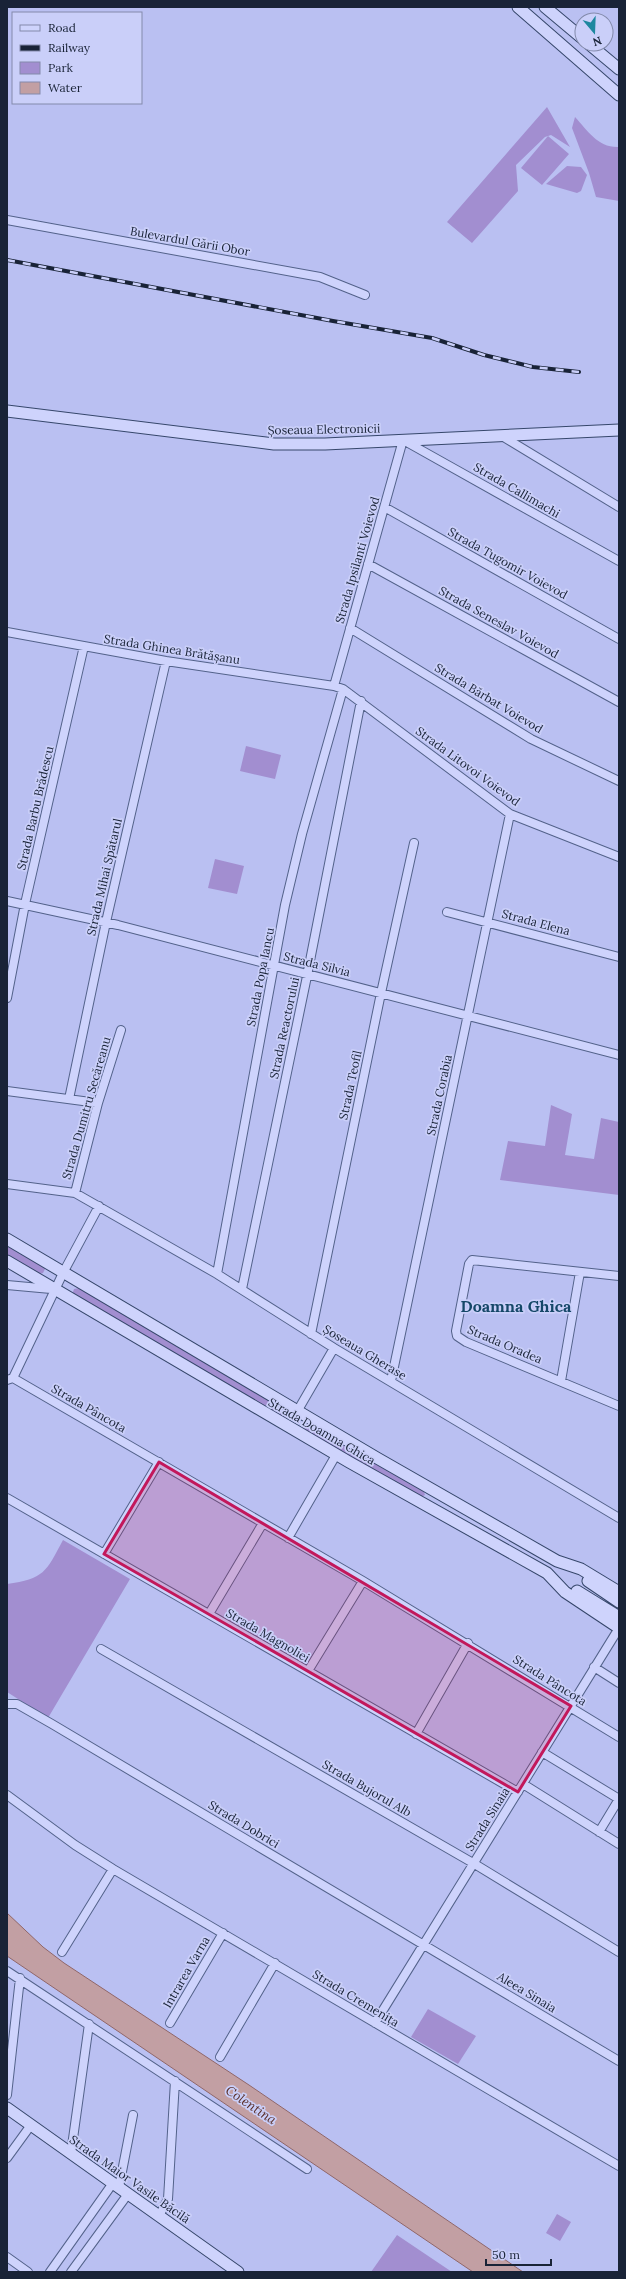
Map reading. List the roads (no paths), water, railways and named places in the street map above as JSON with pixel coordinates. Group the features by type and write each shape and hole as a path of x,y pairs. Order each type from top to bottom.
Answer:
{"main road":[{"path":"518,7 619,95"},
{"path":"545,7 574,31"},
{"path":"599,52 619,69"},
{"name":"Șoseaua Electronicii","path":"7,411 254,443 302,445 619,430"},
{"name":"Strada Doamna Ghica","path":"7,1239 377,1458 557,1561 581,1569 619,1592"},
{"name":"Strada Doamna Ghica","path":"7,1261 336,1454 547,1573 565,1592 619,1628"},
{"path":"557,1561 619,1602"},
{"path":"547,1573 619,1617"},
{"name":"Strada Maior Vasile Băcilă","path":"7,2108 238,2272"}],"street":[{"name":"Bulevardul Gării Obor","path":"7,220 320,277 365,295"},
{"path":"502,436 619,507"},
{"name":"Strada Ipsilanti Voievod","path":"334,686 368,564 386,508 404,440"},
{"name":"Strada Callimachi","path":"404,440 619,561"},
{"name":"Strada Tugomir Voievod","path":"386,508 619,639"},
{"name":"Strada Seneslav Voievod","path":"368,564 619,702"},
{"name":"Strada Bărbat Voievod","path":"350,628 531,739 619,781"},
{"name":"Strada Ghinea Brătășanu","path":"7,632 166,661 334,686"},
{"name":"Strada Barbu Brădescu","path":"7,998 25,904 84,646"},
{"name":"Strada Mihai Spătarul","path":"69,1100 106,922 166,661"},
{"name":"Strada Litovoi Voievod","path":"334,686 343,689 361,701 510,814 619,857"},
{"name":"Strada Popa Iancu","path":"217,1274 274,965 294,868 343,689"},
{"name":"Strada Reactorului","path":"242,1289 308,974 361,701"},
{"name":"Strada Corabia","path":"391,1381 510,814"},
{"name":"Strada Teofil","path":"311,1334 381,993 414,843"},
{"name":"Strada Silvia","path":"7,901 106,922 619,1055"},
{"name":"Strada Elena","path":"447,912 619,957"},
{"name":"Strada Dumitru Secăreanu","path":"75,1193 98,1103 121,1030"},
{"path":"7,1091 98,1103"},
{"name":"Șoseaua Gherase","path":"7,1184 75,1193 99,1206 242,1289 334,1348 619,1518"},
{"path":"10,1379 56,1290 63,1272 99,1206"},
{"name":"Strada Oradea","path":"619,1276 472,1260 469,1264 456,1326 457,1336 461,1339 619,1406"},
{"path":"560,1381 580,1272"},
{"path":"7,1285 56,1290"},
{"path":"298,1410 334,1348"},
{"name":"Strada Pâncota","path":"10,1379 159,1462 364,1581 571,1706 619,1737"},
{"path":"288,1538 336,1454"},
{"path":"104,1554 159,1462"},
{"name":"Strada Magnoliei","path":"7,1498 518,1792"},
{"path":"209,1614 263,1523"},
{"path":"308,1671 364,1581"},
{"name":"Strada Sinaia","path":"375,2023 619,1628"},
{"path":"416,1734 468,1643"},
{"name":"Strada Bujorul Alb","path":"101,1649 473,1863 619,1952"},
{"path":"594,1668 619,1683"},
{"name":"Strada Dobrici","path":"7,1704 17,1704 52,1724 423,1945"},
{"path":"542,1752 619,1799 599,1832"},
{"path":"523,1784 619,1844"},
{"name":"Strada Cremenița","path":"7,1795 81,1849 113,1869 619,2166"},
{"path":"62,1952 113,1869"},
{"name":"Intrarea Varna","path":"170,2023 223,1933"},
{"name":"Aleea Sinaia","path":"423,1945 618,2058"},
{"path":"220,2057 275,1963"},
{"path":"7,1971 20,1978 175,2080 307,2169"},
{"path":"7,2095 20,1978"},
{"path":"71,2153 89,2024"},
{"path":"159,2216 168,2199 175,2080"},
{"path":"71,2272 120,2188 132,2115"},
{"path":"7,2158 31,2125"},
{"path":"50,2272 120,2188"},
{"path":"7,2257 28,2272"}],"water":[{"name":"Colentina","path":"7,1913 43,1947 64,1963 249,2085 523,2272 473,2272 7,1956"}],"railway":[{"path":"7,260 432,338 484,355 533,367 579,372"}],"district":[{"name":"Doamna Ghica","path":"516,1306"}]}
